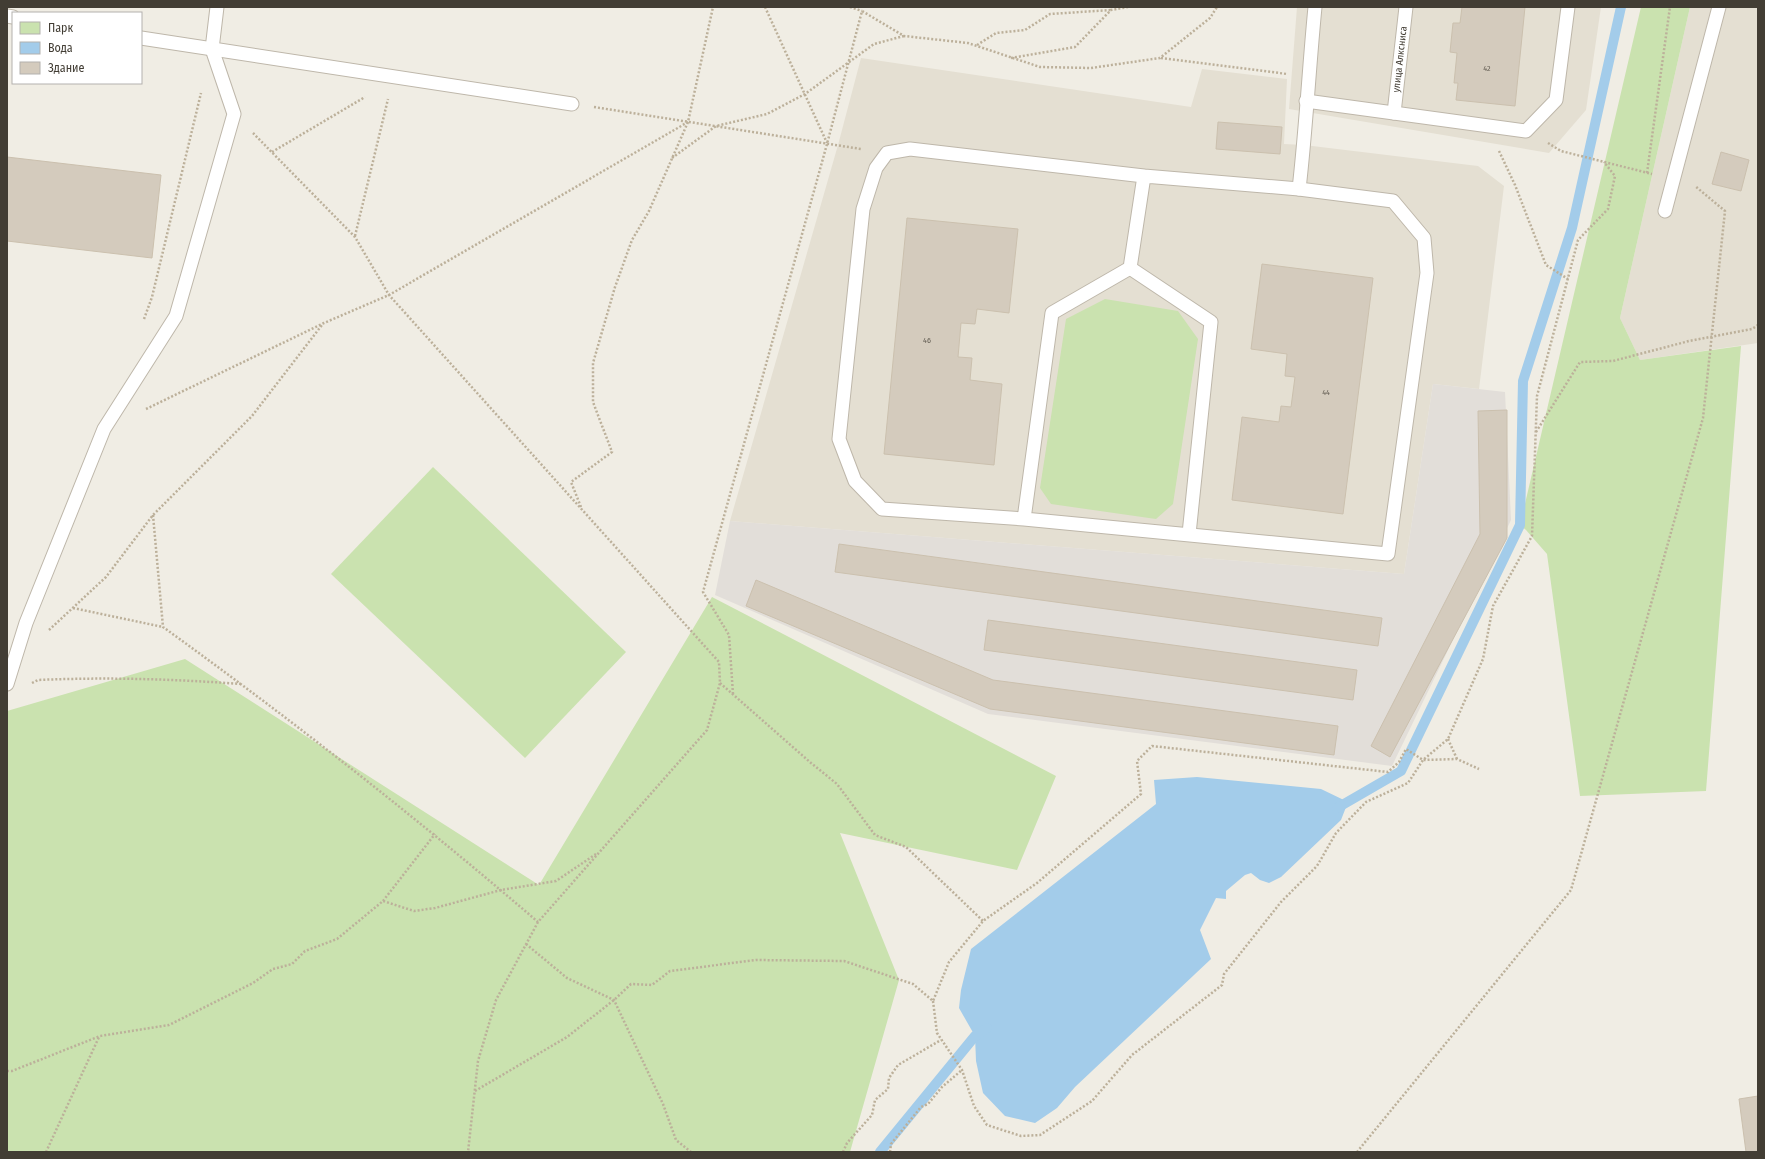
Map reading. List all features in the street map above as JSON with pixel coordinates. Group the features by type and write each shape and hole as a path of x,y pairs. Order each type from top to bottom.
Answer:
{"lane":[{"path":"7,684 26,623 104,429 176,316 234,114 212,49 217,7"},
{"path":"1299,189 1315,7"},
{"name":"улица Алксниса","path":"1394,112 1406,7"},
{"path":"1306,101 1526,131 1556,100 1568,7"},
{"path":"1665,211 1719,7"},
{"path":"142,38 572,104"},
{"path":"910,149 1144,176 1299,189 1393,201 1424,238 1427,273 1388,554 1024,519 882,509 855,481 838,439 863,209 876,168 888,153 910,149"},
{"path":"1130,268 1144,176"},
{"path":"1130,268 1211,322 1189,534"},
{"path":"1024,519 1052,313 1130,268"}],"path":[{"path":"582,510 571,482 612,452 592,402 593,364 615,286 632,240 649,211 688,122 713,7"},
{"path":"765,7 828,144"},
{"path":"850,7 862,11 904,36"},
{"path":"977,46 996,33 1025,30 1050,14 1111,10 1128,7"},
{"path":"1160,58 1210,18 1217,7"},
{"path":"1647,173 1670,7"},
{"path":"1010,58 1075,47 1111,10"},
{"path":"733,694 729,634 703,592 828,144 862,11"},
{"path":"671,159 716,126 767,114 805,94 874,44 904,36 968,43 1040,67 1091,68 1160,58 1291,75"},
{"path":"272,152 398,77"},
{"path":"355,237 390,93 398,77"},
{"path":"152,297 203,88"},
{"path":"572,104 888,153"},
{"path":"234,114 355,237 389,295 719,662 720,683 707,730 538,922 496,1000 478,1060 468,1152"},
{"path":"140,412 324,323 389,295 688,122"},
{"path":"1486,125 1515,185 1546,265 1568,279"},
{"path":"1357,1152 1571,890 1704,418 1725,211 1696,186 1561,151"},
{"path":"1479,769 1457,759 1422,760 1406,749 1399,762 1388,772 1152,746 1136,761 1141,794 1037,883 983,921 949,962 933,1001 937,1034 962,1070 974,1106 987,1125 1021,1136 1040,1135 1092,1101 1132,1055 1222,985 1224,974 1281,902 1317,866 1336,834 1366,802 1408,782 1422,760 1448,738 1483,660 1493,606 1532,536 1537,396 1578,240 1608,209 1614,176 1604,162"},
{"path":"46,633 106,577 153,515 252,416 324,323"},
{"path":"1536,432 1580,362 1613,361 1712,336 1752,330 1758,325"},
{"path":"153,515 163,627"},
{"path":"73,608 163,627 242,684 435,834 538,922"},
{"path":"32,684 38,680 91,678 167,679 242,684"},
{"path":"720,683 837,784 875,835 906,847 983,921"},
{"path":"1448,738 1457,759"},
{"path":"7,1071 12,1071 100,1036 169,1025 253,983 273,969 292,964 305,951 337,939 383,901 435,834"},
{"path":"383,901 414,911 436,908 501,890 556,881 599,853"},
{"path":"526,944 566,978 614,1000 663,1104 676,1140 691,1152"},
{"path":"475,1091 567,1037 614,1000 631,984 652,985 670,971 756,960 844,961 913,984 933,1001"},
{"path":"46,1152 100,1036"},
{"path":"843,1152 847,1143 872,1115 875,1100 888,1089 889,1078 898,1065 941,1040"},
{"path":"890,1152 891,1144 921,1107 928,1104 942,1086 962,1070"}],"shaded area":[{"path":"1297,7 1601,7 1586,110 1549,153 1289,109"},
{"path":"1690,7 1758,7 1758,343 1640,360 1620,318"},
{"path":"861,58 1191,107 1202,69 1287,79 1284,144 1304,145 1478,166 1504,186 1479,389 1433,384 1404,574 730,521 838,145"},
{"path":"1433,384 1505,392 1511,520 1392,766 988,714 715,595 730,521 1404,574"}],"green space":[{"path":"1641,7 1690,7 1620,318 1640,360 1741,346 1706,791 1580,796 1547,554 1520,525"},
{"path":"1105,299 1178,311 1198,339 1173,504 1156,519 1051,504 1040,488 1066,319"},
{"path":"433,467 626,652 525,758 331,574"},
{"path":"712,597 1056,776 1017,870 840,833 899,980 850,1152 7,1152 7,711 185,659 539,885"}],"water":[{"path":"1197,777 1321,789 1348,802 1341,820 1281,877 1269,883 1260,880 1251,873 1245,875 1226,891 1226,899 1216,898 1200,930 1211,959 1075,1087 1057,1108 1035,1123 1005,1116 983,1093 976,1061 975,1036 959,1008 961,990 971,949 1156,804 1154,780"}],"building":[{"path":"1462,7 1525,7 1515,106 1456,100 1458,83 1454,83 1457,53 1450,52 1453,23 1460,23"},
{"path":"1218,122 1282,127 1280,154 1216,149"},
{"path":"1721,152 1749,160 1741,191 1712,184"},
{"path":"7,157 161,175 152,258 7,241"},
{"path":"907,218 1018,229 1009,313 977,309 975,324 961,323 958,357 972,358 970,380 1002,384 994,465 884,454"},
{"path":"1262,264 1373,278 1343,514 1232,500 1242,417 1279,422 1281,406 1291,407 1295,377 1285,376 1287,354 1251,349"},
{"path":"1507,410 1507,538 1390,757 1371,746 1480,534 1478,411"},
{"path":"839,544 1382,618 1378,646 835,572"},
{"path":"756,580 993,680 1338,726 1334,755 990,709 746,606"},
{"path":"988,620 1357,670 1353,700 984,650"},
{"path":"1758,1096 1758,1152 1746,1152 1739,1099"}],"waterway":[{"path":"1337,808 1401,771 1520,525 1523,381 1572,228 1621,7"},
{"path":"880,1152 975,1036 987,1028"}]}
